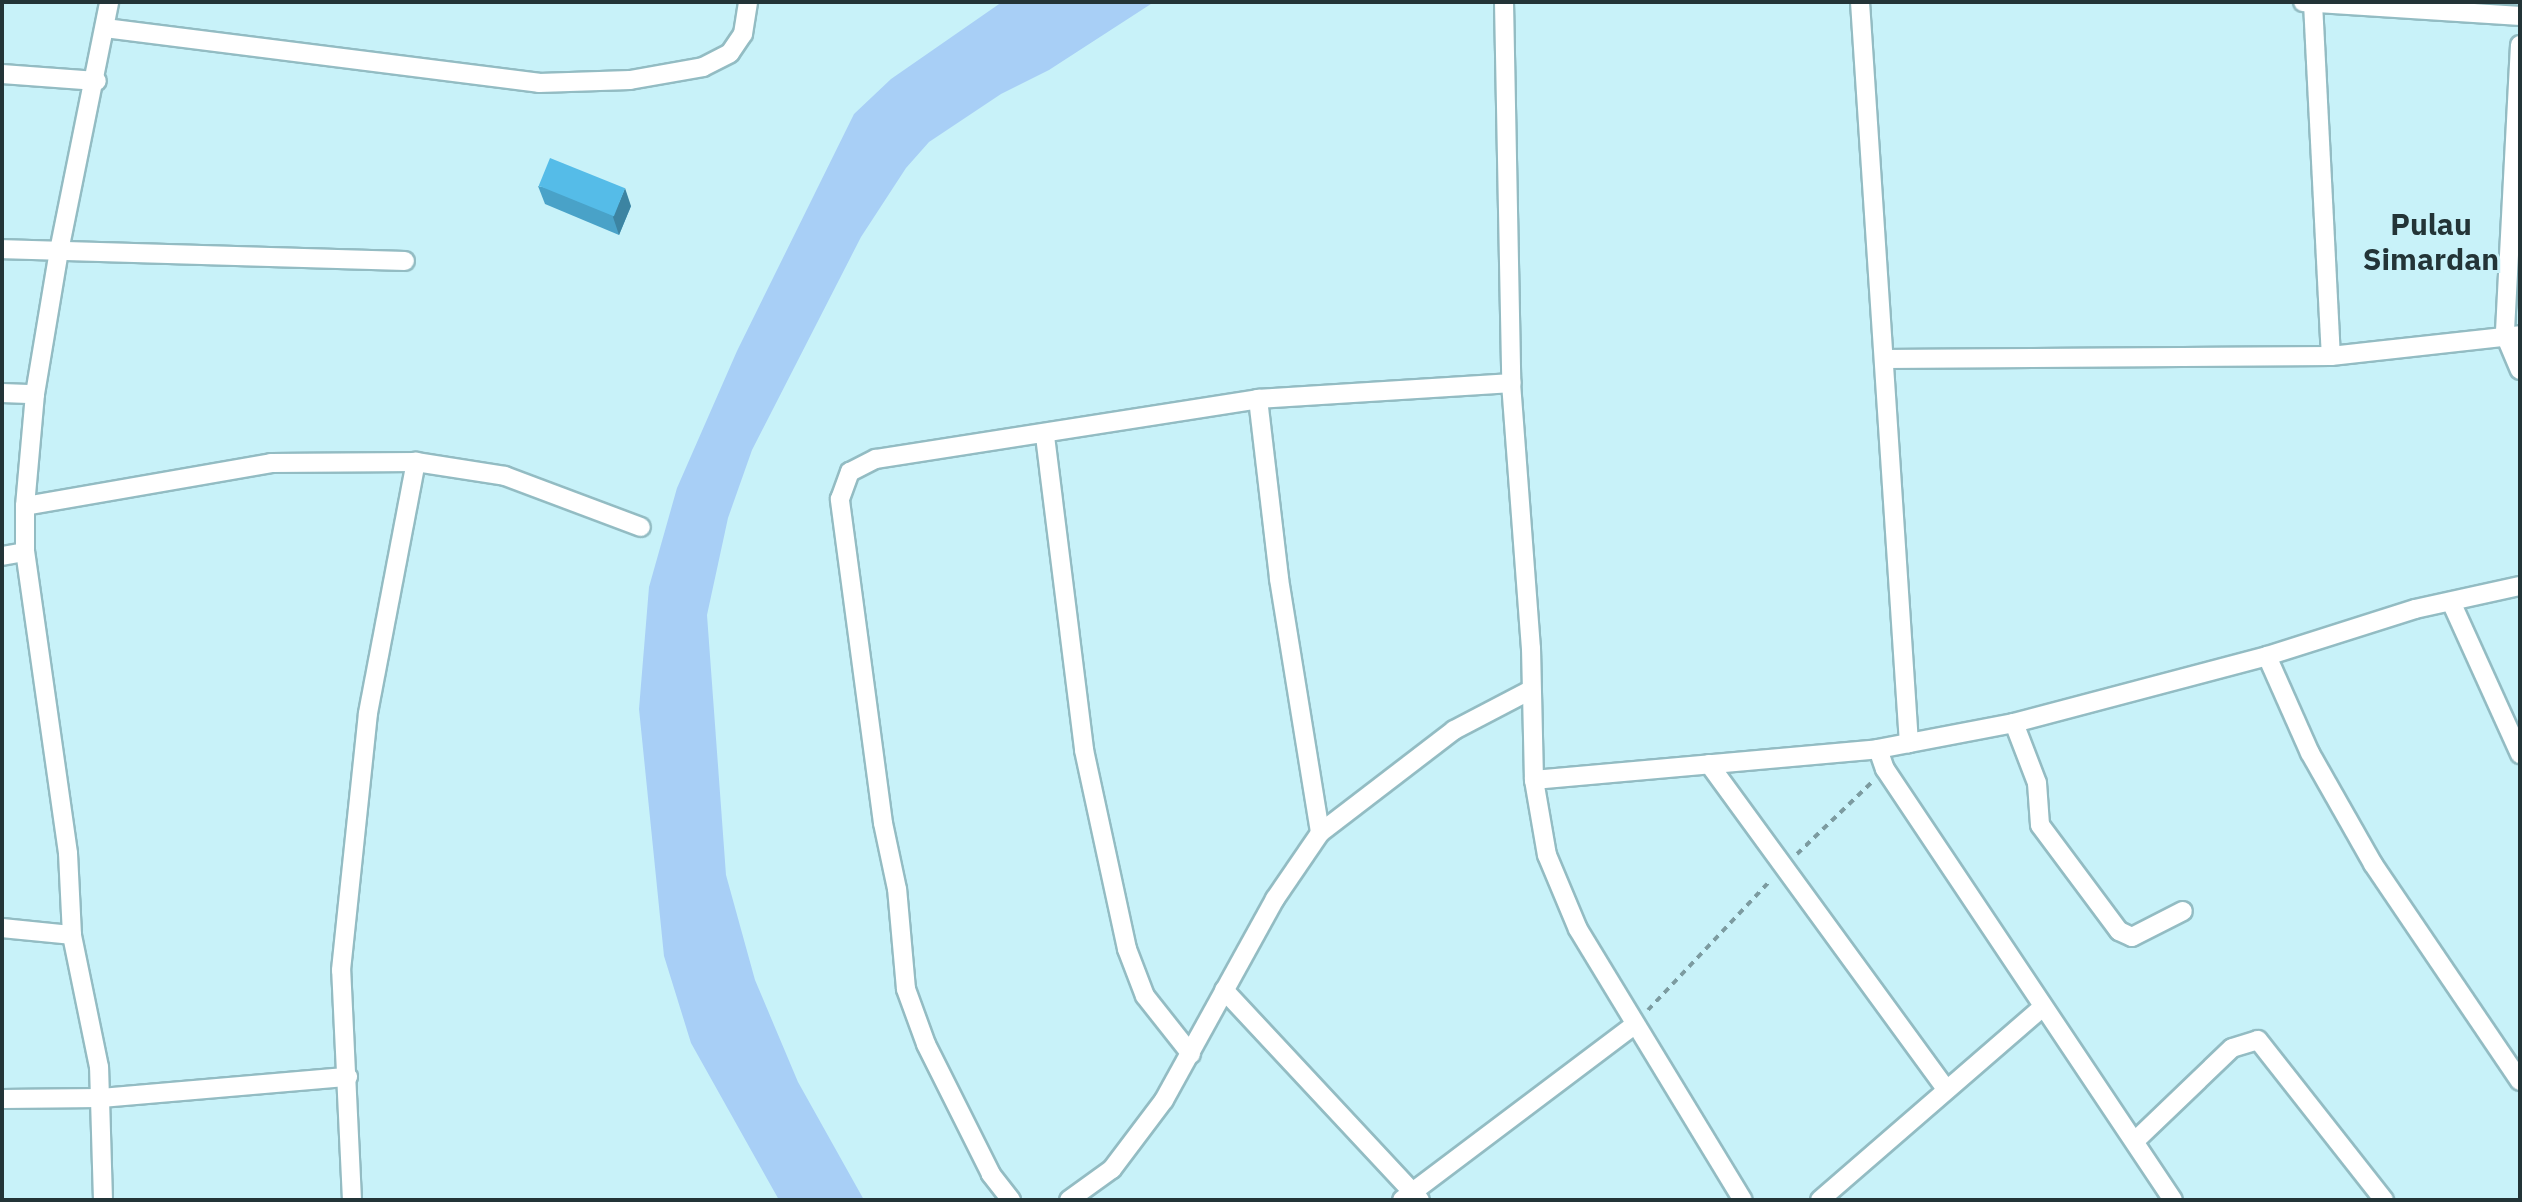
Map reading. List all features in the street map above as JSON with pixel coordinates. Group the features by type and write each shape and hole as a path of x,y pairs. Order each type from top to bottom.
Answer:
{"street":[{"path":"103,1200 101,1098 93,1021 72,935 68,853 25,552 25,506 35,394 59,251 97,81 109,2"},
{"path":"105,28 539,83 630,80 703,67 730,53 743,34 748,2"},
{"path":"1504,2 1511,383 1531,648 1529,691 1534,780 1560,895 1634,1025 1743,1200"},
{"path":"1860,2 1909,743"},
{"path":"2301,2 2520,16"},
{"path":"2313,3 2331,356"},
{"path":"2520,45 2512,335 2520,370"},
{"path":"2,74 97,81"},
{"path":"2,249 405,261"},
{"path":"1884,359 2331,356 2512,335"},
{"path":"1011,1200 991,1174 926,1044 906,989 897,889 883,823 840,499 850,472 876,459 1045,436 1258,399 1511,383"},
{"path":"2,393 35,394"},
{"path":"1258,399 1279,579 1320,833"},
{"path":"1045,436 1084,750 1127,949 1145,996 1191,1054"},
{"path":"25,506 271,463 416,462 505,476 641,527"},
{"path":"352,1200 341,970 354,825 385,615 416,462"},
{"path":"2,556 25,552"},
{"path":"1534,780 1878,749 2014,723 2267,656 2415,609 2452,604 2520,586"},
{"path":"2452,604 2518,746"},
{"path":"2267,656 2310,753 2373,864 2520,1081"},
{"path":"1069,1200 1112,1169 1191,1054 1275,899 1320,833 1454,730 1529,691"},
{"path":"2014,723 2037,783 2040,825 2119,931 2132,937 2183,911"},
{"path":"1878,749 1885,769 2173,1200"},
{"path":"1709,764 1946,1089"},
{"path":"2,928 72,935"},
{"path":"1224,990 1411,1197 1634,1025"},
{"path":"1820,1200 2042,1008"},
{"path":"2135,1141 2232,1048 2258,1040 2384,1200"},
{"path":"2,1099 101,1098 348,1077"}],"path":[{"path":"1634,1025 1783,867 1885,769"}],"water":[{"path":"1002,2 1154,2 1049,70 1001,94 929,142 906,168 861,237 752,450 728,518 707,615 726,875 755,980 798,1082 864,1200 779,1200 691,1043 664,956 639,709 649,587 677,488 737,351 854,114 891,79"}],"building":[{"path":"550,158 625,188 614,216 539,186"}],"district":[{"name":"Pulau Simardan","path":"2431,241"}]}
